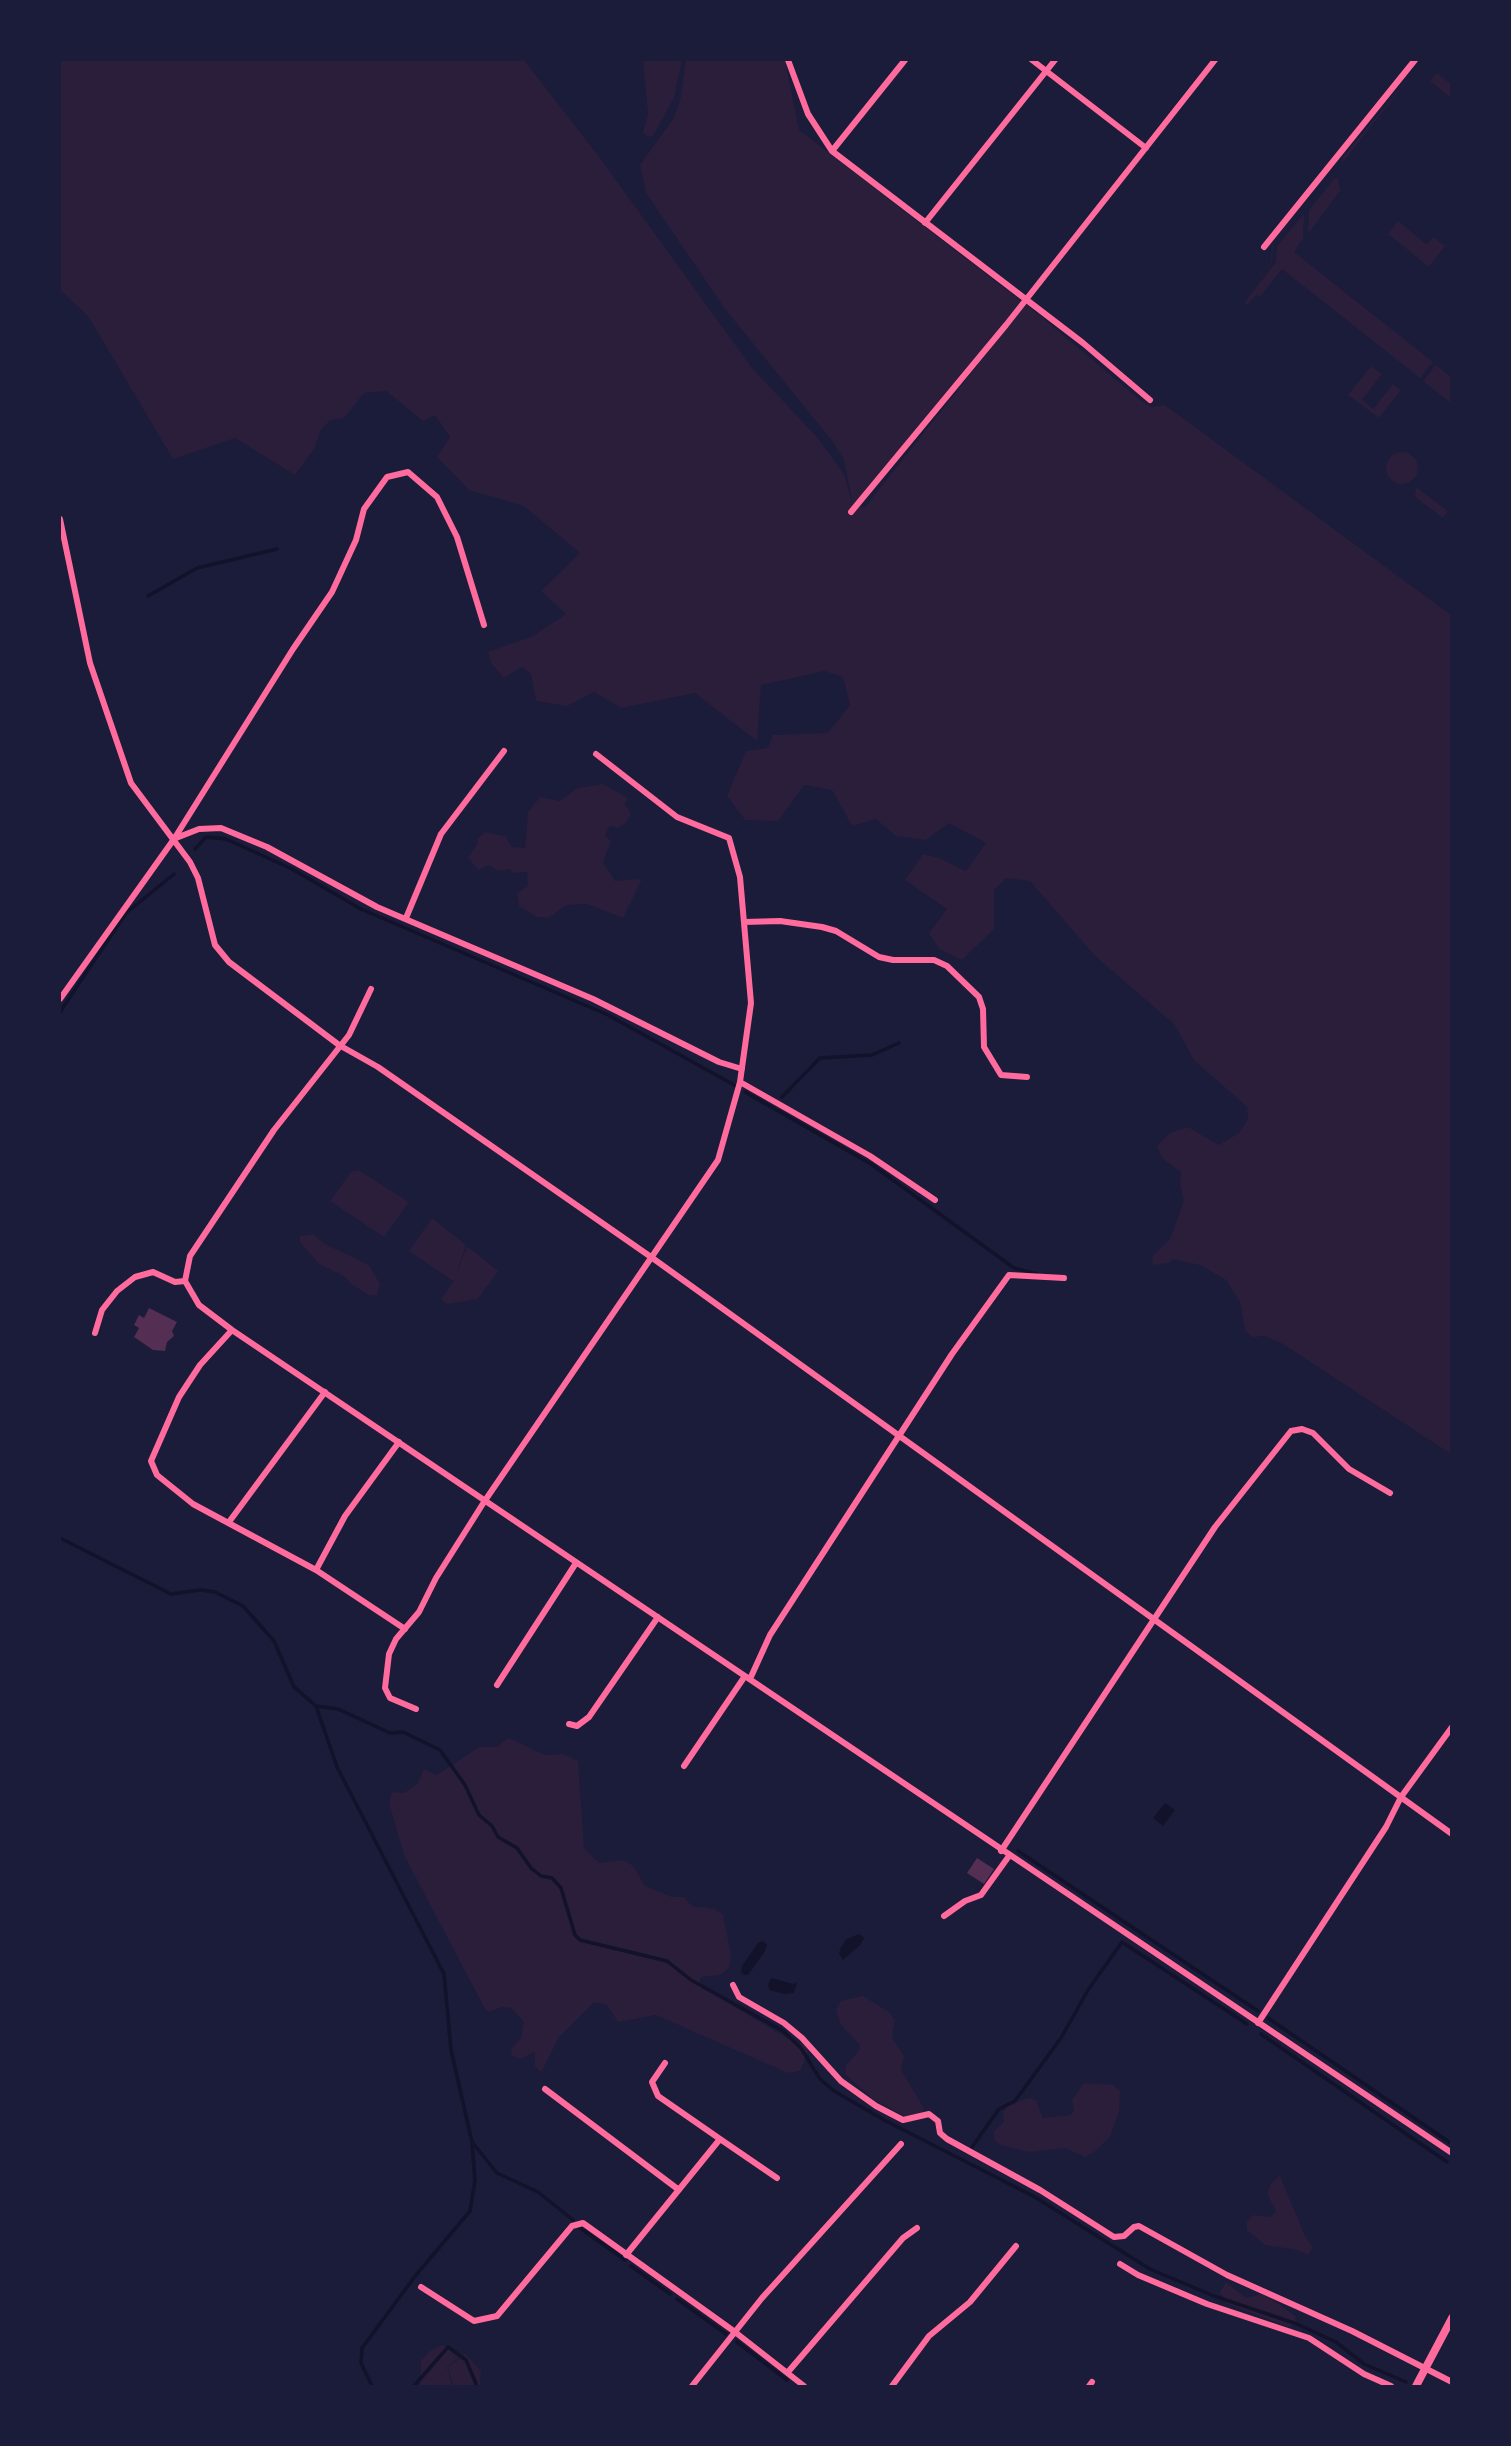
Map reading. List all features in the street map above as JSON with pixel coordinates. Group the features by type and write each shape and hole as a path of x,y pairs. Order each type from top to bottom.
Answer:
{"street":[{"path":"788,60 808,114 832,151 1026,300 1150,400"},
{"path":"832,151 905,60"},
{"path":"1032,60 1146,148"},
{"path":"925,223 1055,60"},
{"path":"851,512 1026,300 1215,60"},
{"path":"1264,247 1415,60"},
{"path":"60,999 174,839 293,649 332,592 356,540 364,509 387,477 408,472 436,496 457,537 484,625"},
{"path":"60,519 90,663 131,783 174,839 198,878 215,945 229,962 339,1045 378,1068 651,1257 1154,1617 1451,1834"},
{"path":"406,918 440,834 504,751"},
{"path":"415,1709 390,1698 386,1688 388,1654 419,1612 436,1577 484,1502 718,1160 740,1082 751,1003 740,877 729,838 677,817 596,754"},
{"path":"174,839 199,829 221,828 267,847 377,907 593,999 719,1062 742,1069"},
{"path":"744,922 780,921 822,927 836,931 879,957 893,960 934,960 947,966 979,998 984,1047 1001,1076 1027,1077"},
{"path":"371,989 349,1035 274,1130 190,1256 185,1281 199,1305 232,1331 484,1502 748,1677 1451,2153"},
{"path":"740,1082 870,1156 935,1200"},
{"path":"95,1333 102,1310 117,1291 135,1277 153,1272 175,1282 185,1281"},
{"path":"684,1766 748,1677 770,1635 952,1354 1009,1275 1064,1278"},
{"path":"232,1331 200,1365 179,1397 152,1461 157,1475 193,1504 316,1570 405,1629"},
{"path":"229,1522 325,1392"},
{"path":"1002,1851 1215,1527 1291,1431 1302,1429 1313,1433 1349,1469 1390,1493"},
{"path":"316,1570 345,1516 399,1442"},
{"path":"497,1685 576,1563"},
{"path":"569,1724 577,1726 589,1717 658,1617"},
{"path":"1258,2023 1386,1827 1401,1797 1451,1727"},
{"path":"944,1916 965,1901 981,1895 1009,1856"},
{"path":"733,1985 739,1997 784,2023 802,2038 841,2081 876,2106 903,2120 929,2114 938,2122 940,2133 947,2139 1040,2190 1114,2237 1124,2236 1139,2226 1227,2275 1425,2367 1451,2382"},
{"path":"665,2063 652,2082 658,2096 777,2178"},
{"path":"545,2089 679,2190"},
{"path":"626,2255 720,2139"},
{"path":"692,2386 735,2332 901,2144"},
{"path":"421,2287 474,2320 497,2316 572,2226 583,2223 735,2332 801,2384"},
{"path":"788,2372 903,2238 917,2228"},
{"path":"891,2386 929,2336 970,2302 1016,2246"},
{"path":"1120,2264 1138,2275 1207,2304 1309,2338 1364,2374 1391,2386"},
{"path":"1416,2386 1451,2318"},
{"path":"791,2386 801,2384"}],"shaded area":[{"path":"60,60 524,60 597,154 752,368 817,437 844,474 853,506 844,460 833,442 725,309 646,193 640,165 673,119 680,101 686,60 785,60 799,130 1021,301 856,506 865,507 1026,304 1140,400 1151,407 1165,405 1451,615 1451,1454 1283,1344 1265,1336 1252,1337 1245,1330 1240,1302 1226,1280 1200,1265 1173,1259 1169,1263 1153,1265 1152,1257 1170,1239 1184,1201 1180,1183 1181,1172 1162,1158 1157,1146 1170,1133 1188,1127 1219,1145 1239,1133 1248,1119 1247,1107 1194,1060 1174,1024 1095,956 1030,881 1006,878 994,890 994,929 962,960 939,949 929,933 947,909 905,880 923,854 939,858 966,871 986,843 949,823 926,840 896,836 876,819 852,826 832,790 804,785 778,821 745,820 727,796 746,751 768,748 773,735 828,733 850,705 843,677 824,671 761,685 757,741 695,693 621,708 594,692 567,706 536,701 531,674 522,667 504,678 491,663 488,652 533,636 566,614 541,591 580,553 524,506 469,490 437,457 450,437 435,415 423,421 386,391 364,393 344,418 330,420 321,430 314,449 295,475 235,438 173,459 88,316 60,290"},
{"path":"643,60 682,60 674,98 653,136 648,137 643,132 648,114"},
{"path":"1423,61 1342,163 1343,157"},
{"path":"1437,73 1451,84 1451,98 1430,81"},
{"path":"1332,174 1273,245 1272,262 1242,298 1271,262 1272,245"},
{"path":"1338,178 1340,191 1308,234 1309,210 1334,179"},
{"path":"1304,214 1303,239 1294,252 1433,362 1420,378 1282,269 1260,297 1256,295 1248,304 1244,303 1276,262 1277,246"},
{"path":"1398,221 1426,244 1434,237 1445,246 1429,267 1388,234"},
{"path":"1436,365 1451,377 1451,403 1423,381"},
{"path":"1371,366 1382,374 1362,400 1373,409 1393,384 1401,390 1379,418 1348,395"},
{"path":"1402,452 1413,457 1418,468 1413,479 1402,484 1391,479 1386,468 1391,457"},
{"path":"1416,487 1448,511 1443,518 1415,497"},
{"path":"603,784 628,798 625,804 631,814 626,823 618,828 610,826 605,835 611,841 603,862 615,881 642,879 623,918 587,904 566,905 549,918 537,917 519,906 517,893 528,886 527,872 512,873 510,869 498,871 489,865 478,870 468,858 478,843 477,839 485,832 505,836 512,847 525,848 528,812 540,797 560,801 577,788"},
{"path":"358,1170 409,1202 384,1237 330,1201 351,1172"},
{"path":"432,1218 466,1245 455,1278 467,1246 498,1271 478,1299 447,1304 441,1299 456,1278 453,1281 409,1251"},
{"path":"313,1234 325,1244 369,1265 380,1284 377,1295 369,1295 351,1284 344,1276 319,1264 300,1242 300,1236"},
{"path":"508,1738 545,1755 563,1754 578,1761 584,1848 599,1863 624,1860 633,1866 645,1886 672,1897 684,1897 692,1906 715,1909 723,1914 731,1955 729,1968 720,1975 701,1977 698,1985 792,2041 806,2045 808,2052 800,2071 788,2073 656,2015 618,2022 607,2005 594,2002 559,2037 541,2073 535,2066 535,2052 520,2059 512,2056 511,2049 521,2038 524,2022 511,2008 502,2007 489,2012 485,2009 404,1855 389,1803 392,1792 404,1793 418,1783 424,1769 437,1775 479,1747 497,1747"},
{"path":"1165,1803 1175,1810 1163,1826 1153,1818"},
{"path":"859,1934 864,1938 860,1945 843,1960 839,1953 841,1947 847,1939"},
{"path":"763,1941 767,1945 765,1951 748,1975 744,1975 741,1972 742,1966 758,1943"},
{"path":"771,1978 793,1984 797,1982 794,1993 784,1994 770,1990 768,1985"},
{"path":"863,1996 889,2012 895,2020 892,2038 904,2056 901,2070 924,2108 920,2120 912,2120 873,2099 845,2074 846,2065 859,2051 860,2045 841,2025 836,2010 841,2001"},
{"path":"1084,2083 1113,2085 1120,2091 1119,2112 1110,2137 1094,2152 1085,2157 1065,2148 1029,2152 1000,2145 994,2139 994,2131 1004,2122 1003,2112 1009,2105 1029,2098 1036,2100 1043,2118 1070,2115 1074,2111 1072,2100"},
{"path":"1280,2176 1305,2236 1313,2247 1308,2255 1298,2250 1265,2245 1247,2230 1247,2222 1253,2215 1271,2217 1276,2211 1267,2194 1271,2183"},
{"path":"1226,2282 1246,2298 1262,2294 1273,2300 1295,2316 1296,2324 1288,2327 1226,2303 1220,2292"},
{"path":"442,2345 463,2354 447,2367 452,2386 420,2386 421,2361 430,2351"},
{"path":"465,2354 481,2371 480,2386 453,2386 448,2367"}],"building":[{"path":"149,1308 177,1322 172,1331 174,1336 167,1342 165,1351 153,1350 134,1337 139,1328 134,1325 139,1315 144,1318"},
{"path":"977,1858 994,1869 984,1884 967,1873"}],"waterway":[{"path":"148,596 197,568 277,549"},
{"path":"195,849 206,837 226,839 292,869 361,909 608,1015 736,1086"},
{"path":"60,1012 126,913 174,874"},
{"path":"782,1097 820,1058 872,1055 899,1043"},
{"path":"745,1092 871,1164 1014,1268 1037,1274"},
{"path":"60,1538 171,1594 201,1590 215,1592 243,1606 274,1641 294,1687 316,1706 338,1709 390,1733 403,1732 440,1750 465,1785 479,1815 492,1826 498,1837 517,1848 531,1868 541,1876 552,1878 561,1888 575,1935 580,1940 667,1961 691,1980 783,2031 801,2048 820,2079 834,2091 886,2121 1035,2197 1150,2269 1214,2296 1297,2324 1336,2342 1364,2364 1406,2382"},
{"path":"316,1706 337,1767 444,1974 451,2050 472,2142 497,2173 538,2192 573,2220"},
{"path":"1018,1851 1258,2011"},
{"path":"972,2147 999,2109 1015,2101 1061,2038 1088,1990 1122,1942 1247,2024"},
{"path":"1268,2018 1452,2144"},
{"path":"1261,2034 1447,2162"},
{"path":"372,2386 361,2363 362,2348 416,2275 470,2211 475,2181 472,2143"},
{"path":"580,2228 625,2260"},
{"path":"631,2266 670,2294"},
{"path":"677,2299 726,2334"},
{"path":"737,2342 787,2380"},
{"path":"414,2386 448,2347 466,2360 477,2386"}]}
